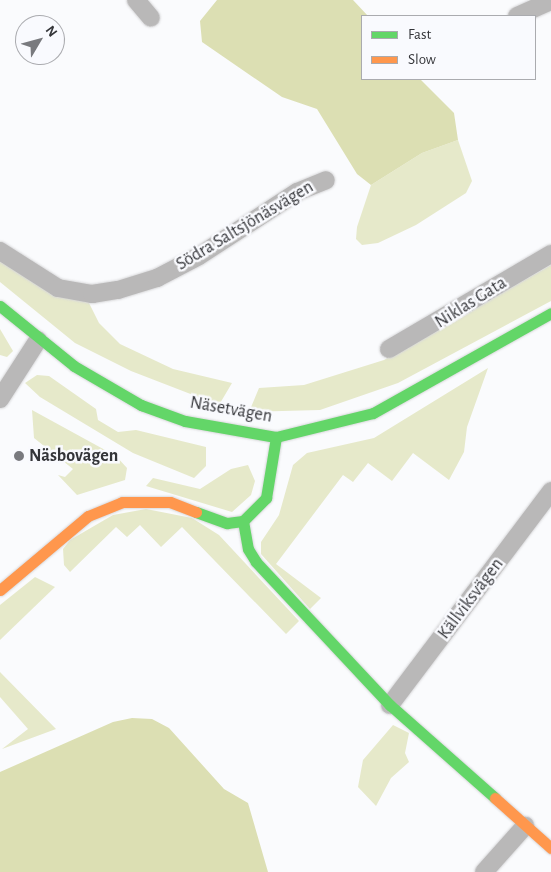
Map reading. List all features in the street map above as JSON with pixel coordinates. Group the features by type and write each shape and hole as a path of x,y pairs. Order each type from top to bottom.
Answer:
{"street":[{"path":"136,0 151,18"},
{"path":"519,15 551,1"},
{"name":"Södra Saltsjönäsvägen","path":"0,251 58,288 92,294 118,290 174,270 238,234 297,192 326,180"},
{"name":"Niklas Gata","path":"389,349 551,254"},
{"name":"Näsetvägen","path":"0,306 38,340 141,405 184,421 276,437 373,413 551,313"},
{"path":"0,399 38,340"},
{"path":"0,590 88,516 122,502 170,502 227,523 243,521 266,498 276,437"},
{"name":"Källviksvägen","path":"390,705 551,491"},
{"path":"243,521 248,548 256,562 390,705 551,848"},
{"path":"484,872 525,826"}],"green space":[{"path":"217,0 353,0 367,15 361,15 361,80 421,80 454,113 458,140 422,153 371,185 357,174 317,109 282,97 202,42 200,21"},
{"path":"458,140 472,181 466,193 416,225 378,243 362,245 356,239 357,227 371,185 422,153"},
{"path":"0,261 45,290 88,301 99,323 120,344 173,369 232,383 219,405 131,371 75,343 0,282"},
{"path":"551,265 551,301 398,383 320,410 249,412 259,388 304,385 384,360"},
{"path":"0,329 13,351 7,357 0,355"},
{"path":"488,368 467,427 464,452 449,480 413,453 392,481 368,463 353,482 343,475 276,564 321,598 310,609 261,554 261,542 279,515 293,465 307,453 374,438"},
{"path":"37,375 49,376 96,409 98,420 118,432 136,430 206,447 206,466 194,478 133,453 40,397 25,383"},
{"path":"32,410 116,456 127,468 125,480 77,495 58,475 65,477 73,469 34,438"},
{"path":"248,465 255,481 251,495 232,512 146,486 153,478 200,489 231,469"},
{"path":"146,509 192,518 219,535 299,621 286,634 182,527 161,547 140,525 127,537 116,527 70,572 64,565 63,549 70,540 113,515"},
{"path":"35,577 55,587 0,640 0,605"},
{"path":"0,672 56,729 2,749 28,729 0,697"},
{"path":"132,718 152,719 169,728 224,789 248,803 268,872 0,872 0,772 113,722"},
{"path":"393,725 409,733 405,753 409,762 391,778 376,806 358,787 363,760"}],"traffic: fast":[{"path":"0,306 74,366 141,405 185,421 276,437 373,413 551,313"},
{"path":"196,512 227,523 243,521 266,498 276,437"},
{"path":"243,521 248,549 256,562 390,705 495,798"}],"traffic: slow":[{"path":"0,590 88,516 122,502 170,502 196,512"},
{"path":"495,798 551,848"}],"place":[{"name":"Näsbovägen","path":"19,456"}]}
